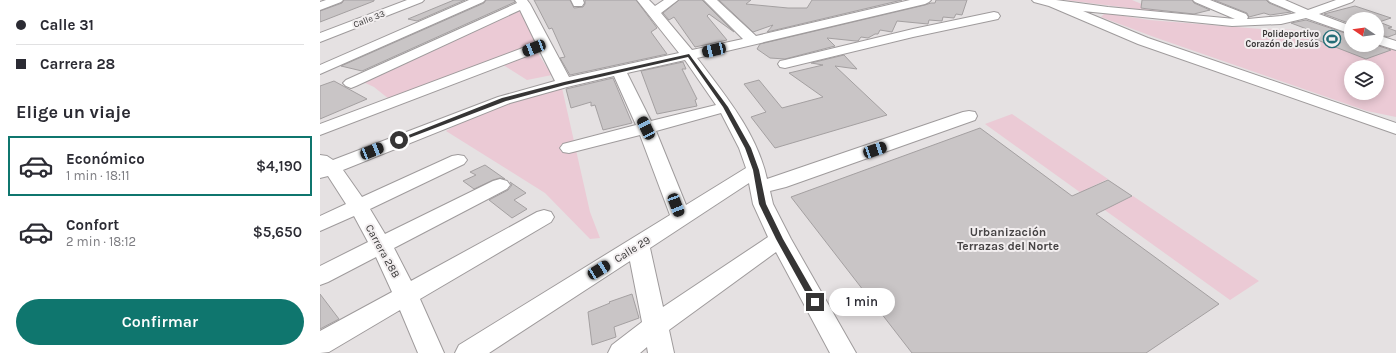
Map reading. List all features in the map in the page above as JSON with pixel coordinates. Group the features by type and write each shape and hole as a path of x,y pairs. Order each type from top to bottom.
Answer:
{"street":[{"path":"320,6 337,0"},
{"name":"Calle 33","path":"320,30 398,0"},
{"name":"Calle 33","path":"320,38 418,0"},
{"path":"320,70 479,0"},
{"path":"672,0 648,6 689,56 726,107 748,148 758,179 763,204 780,239 843,353"},
{"path":"710,0 753,41"},
{"path":"324,166 504,100 564,83 689,56 925,0"},
{"path":"1038,0 1054,4 1168,17 1255,22 1282,20 1306,14 1348,0"},
{"path":"1199,0 1255,22"},
{"path":"1274,0 1296,8 1306,14 1344,28"},
{"path":"351,82 523,2 564,83"},
{"path":"1135,3 1168,17"},
{"path":"1054,4 1143,42 1396,129"},
{"path":"882,10 913,33"},
{"path":"785,64 913,33 994,16"},
{"path":"1384,42 1396,46"},
{"path":"320,130 545,44"},
{"path":"619,71 646,128 681,218"},
{"path":"570,148 726,107"},
{"path":"758,179 779,184 969,116"},
{"path":"320,224 458,160"},
{"name":"Carrera 28B","path":"324,166 358,206 381,245 407,295 431,353"},
{"name":"Calle 29","path":"468,353 681,218 758,179"},
{"path":"320,276 500,185"},
{"path":"320,344 544,217"},
{"path":"621,353 655,326 780,239"},
{"path":"638,245 660,353"}],"shaded area":[{"path":"1065,0 1132,0 1161,12"},
{"path":"519,9 523,11 539,44 389,99 374,87 361,81"},
{"path":"1105,13 1149,20 1261,29 1302,30 1325,24 1344,31 1344,52 1384,52 1384,44 1396,48 1396,117 1367,111 1101,17"},
{"path":"535,49 552,75 527,80 500,63"},
{"path":"562,88 590,212 600,238 590,239 545,193 446,131 471,116 496,106"},
{"path":"1012,114 1108,179 1089,188 1114,205 1133,196 1259,281 1230,300 985,124"}],"building":[{"path":"344,0 374,1 320,22 320,11 342,3"},
{"path":"454,0 465,0 417,21 408,19"},
{"path":"486,0 514,0 515,2 362,71 341,66 484,3"},
{"path":"534,0 570,0 574,8 583,7 585,0 636,0 657,28 651,32 667,54 570,75 560,58 565,57 552,28 549,29"},
{"path":"679,0 702,0 734,32 709,14 707,16 727,40 695,47 674,17 669,20 663,13"},
{"path":"719,0 751,0 746,4 788,8 807,8 812,0 902,0 767,32 773,25 753,32"},
{"path":"936,0 967,0 962,15 956,14 954,18 943,17 942,21 929,20 928,24 897,21 892,32 880,30 878,34 868,38 861,37 858,41 827,38 835,46 785,59 770,58 757,49 760,44 935,3"},
{"path":"1142,0 1192,0 1194,3 1210,10 1194,14 1141,8"},
{"path":"1214,0 1266,0 1269,3 1291,12 1270,15 1264,13 1249,17 1247,13"},
{"path":"1355,6 1373,12 1344,12 1344,21 1324,14"},
{"path":"1384,16 1391,18 1384,20"},
{"name":"Polideportivo Corazón de Jesús","path":"1306,20 1344,33 1344,50 1302,34 1312,31 1291,23"},
{"path":"1384,24 1392,27 1388,28 1396,31 1396,34 1388,37 1384,36"},
{"name":"Polideportivo Corazón de Jesús","path":"1384,48 1391,50 1366,59 1348,52 1384,52"},
{"path":"844,55 857,69 835,66 887,115 775,148 751,117 766,112 744,84 759,80 782,108 823,97 789,73 823,65 811,63"},
{"path":"683,62 686,69 682,69 697,99 695,100 697,106 657,114 641,71"},
{"path":"613,78 632,123 603,130 595,105 591,106 591,102 571,108 566,89"},
{"path":"334,81 367,99 320,119 320,86"},
{"path":"980,128 1072,196 1108,180 1132,196 1096,214 1219,304 1146,353 912,353 791,197"},
{"path":"485,165 505,179 500,178 493,180 474,189 463,181 476,175 470,172"},
{"path":"510,182 526,193 514,200 527,209 512,218 489,200 508,190 512,185"},
{"path":"320,294 339,319 320,329"},
{"path":"632,294 639,318 614,327 616,337 592,345 588,312 610,303 609,302"}],"place":[{"name":"Polideportivo Corazón de Jesús","path":"1332,39"}],"district":[{"name":"Urbanización Terrazas del Norte","path":"1008,239"}],"route":[{"path":"399,140 466,113 504,100 564,83 689,56 726,107 748,148 756,170 763,204 780,239 815,302"}]}
